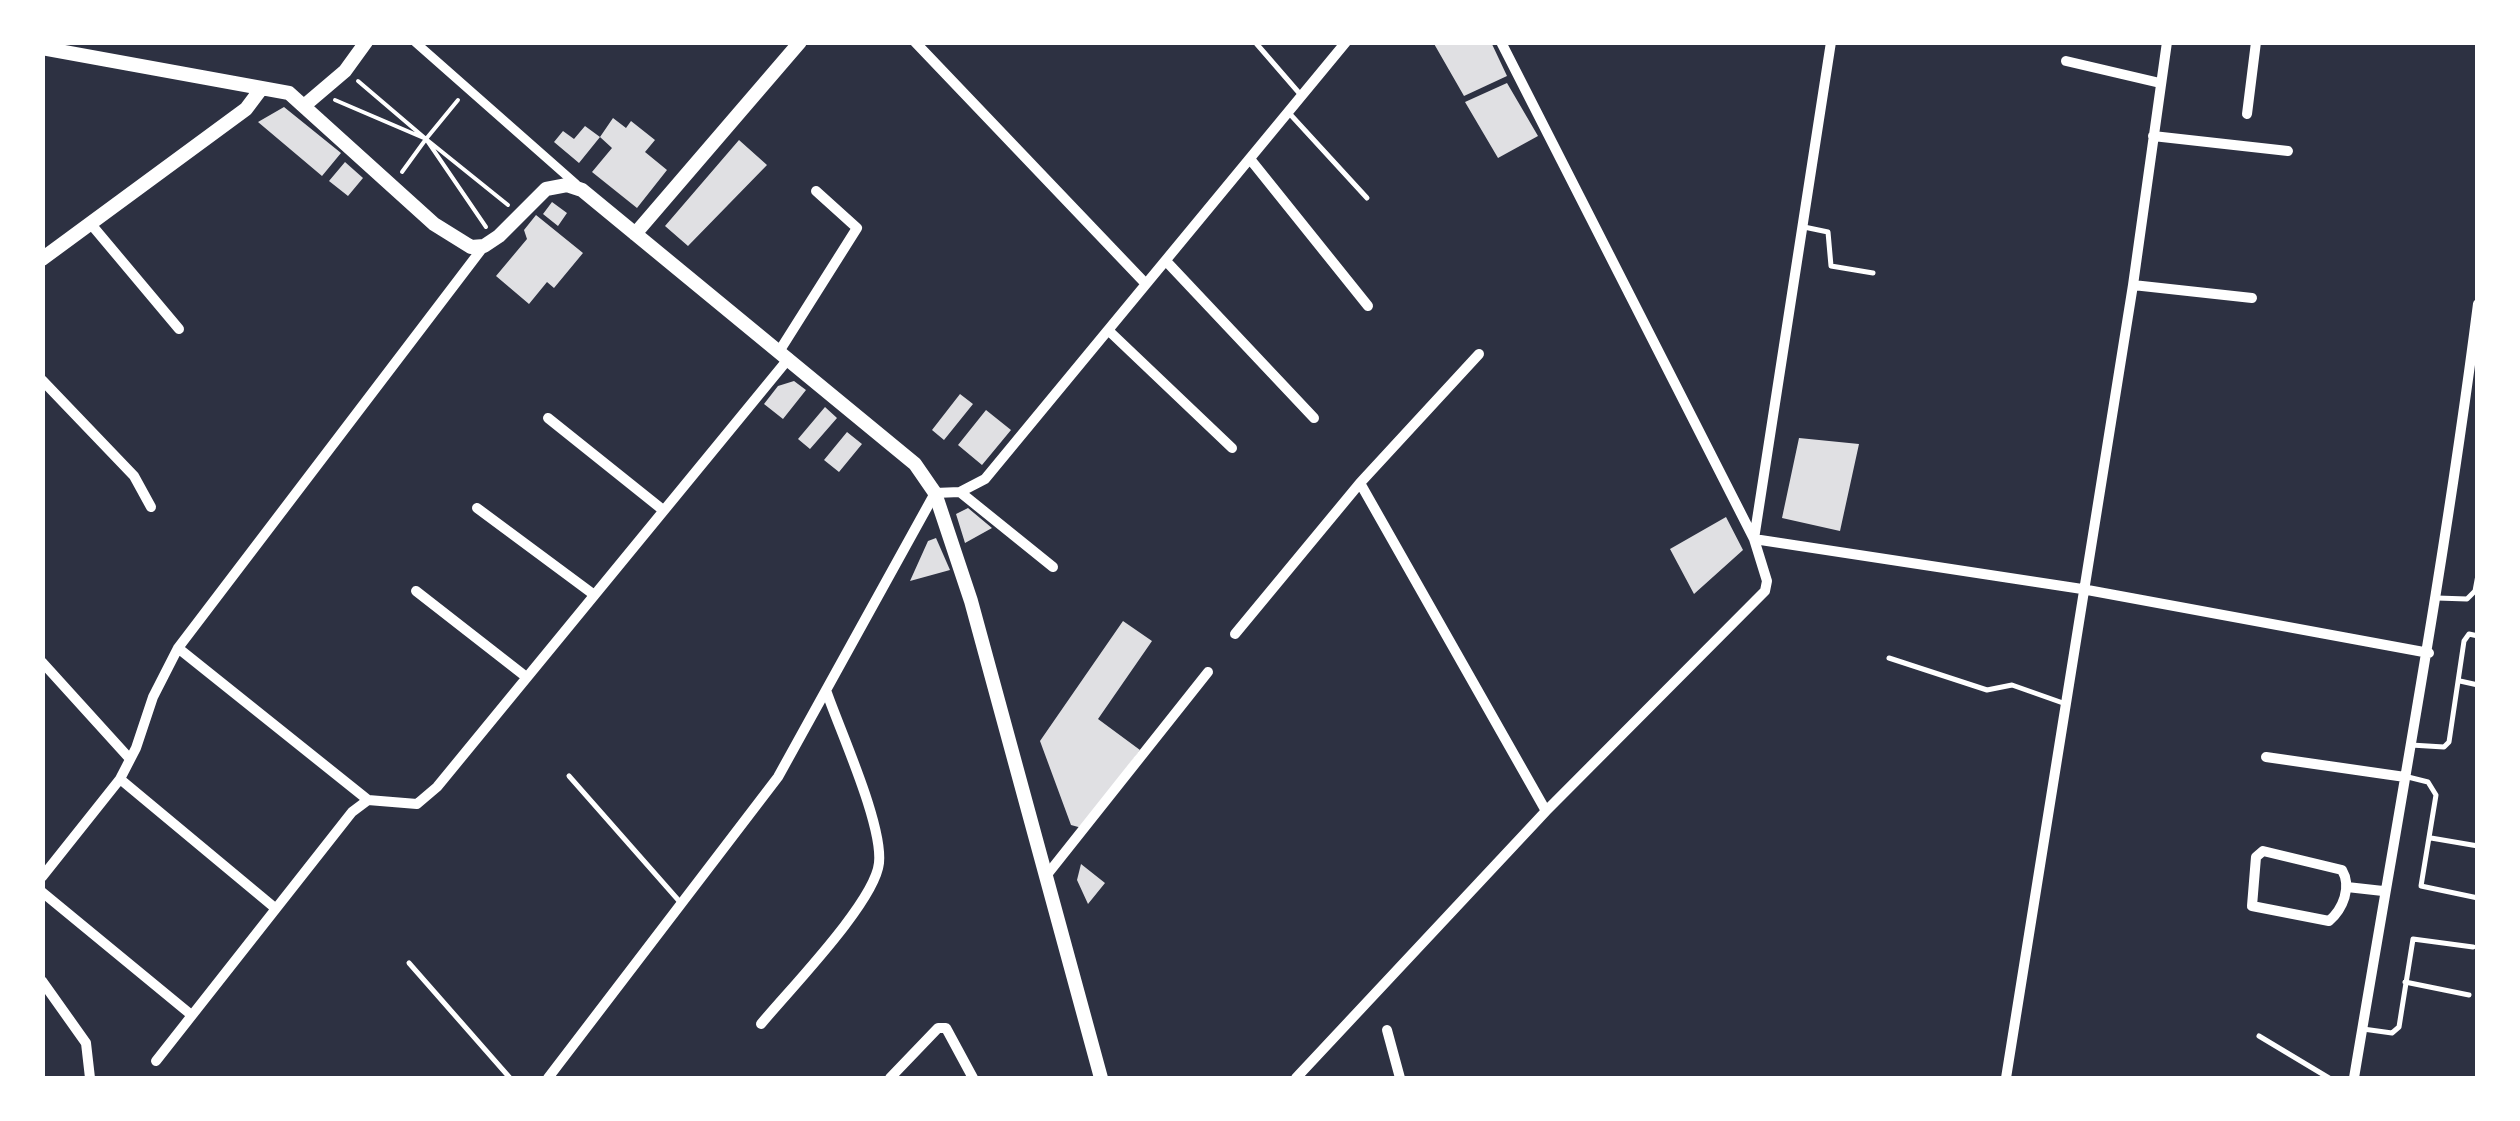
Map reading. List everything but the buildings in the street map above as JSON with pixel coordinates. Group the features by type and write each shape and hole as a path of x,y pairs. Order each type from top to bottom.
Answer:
{"street":[{"path":"305,105 344,70 366,42"},
{"path":"416,42 582,190 914,464 935,494 971,601 1102,1078"},
{"path":"636,234 800,42"},
{"path":"915,42 1145,284"},
{"path":"935,494 960,492 984,479 1346,42"},
{"path":"1296,1078 1546,811 1765,591 1767,581 1754,539 1501,42"},
{"path":"1754,539 1831,42"},
{"path":"2006,1078 2063,703 2133,285 2167,42"},
{"path":"2247,114 2256,42"},
{"path":"42,48 289,93 392,188 458,242 488,243"},
{"path":"2066,62 2160,83"},
{"path":"42,258 246,109 261,88"},
{"path":"2153,136 2288,151"},
{"path":"1250,160 1368,306"},
{"path":"42,877 120,779 153,697 178,648 488,243 546,189 567,186 582,190"},
{"path":"178,648 368,800 406,806 428,797 663,510 784,354 856,228 816,191"},
{"path":"90,223 179,329"},
{"path":"1166,262 1314,418"},
{"path":"2133,285 2252,298"},
{"path":"2354,1078 2383,891 2472,393 2478,304"},
{"path":"1108,330 1232,448"},
{"path":"1236,634 1360,483 1480,354"},
{"path":"42,380 134,476 150,507"},
{"path":"548,418 663,510"},
{"path":"1360,483 1546,811"},
{"path":"960,492 1053,568"},
{"path":"548,1078 778,777 935,494"},
{"path":"477,508 593,594"},
{"path":"1754,539 2082,589 2428,653"},
{"path":"416,591 525,676"},
{"path":"42,662 130,759"},
{"path":"1046,876 1208,672"},
{"path":"761,1024 864,899 879,865 875,829 827,694"},
{"path":"2266,757 2405,776"},
{"path":"120,779 275,908"},
{"path":"156,1061 189,1014 352,812 368,800"},
{"path":"2263,851 2342,870 2347,886 2341,908 2329,921 2256,909 2250,900 2256,857 2263,851"},
{"path":"2347,886 2383,891"},
{"path":"42,892 189,1014"},
{"path":"42,981 89,1049 90,1078"},
{"path":"890,1078 938,1028 946,1028 954,1038 974,1078"},
{"path":"1387,1030 1400,1078"}],"lane":[{"path":"1254,42 1302,96"},
{"path":"1289,113 1367,198"},
{"path":"1804,227 1828,232 1832,266 1873,273"},
{"path":"2436,598 2467,599 2475,591 2478,575"},
{"path":"2411,745 2444,747 2449,742 2464,641 2469,634 2478,636"},
{"path":"1889,658 1987,690 2012,685 2063,703"},
{"path":"2460,682 2478,684"},
{"path":"569,776 680,902"},
{"path":"2405,776 2432,786 2436,795 2422,886 2478,898"},
{"path":"2432,838 2478,846"},
{"path":"2362,1029 2396,1031 2413,939 2472,947"},
{"path":"409,964 510,1078"},
{"path":"2405,982 2469,996"},
{"path":"2259,1036 2329,1078"}],"path":[{"path":"344,70 519,215"},
{"path":"392,188 468,88"},
{"path":"322,92 426,139 488,243"}]}
